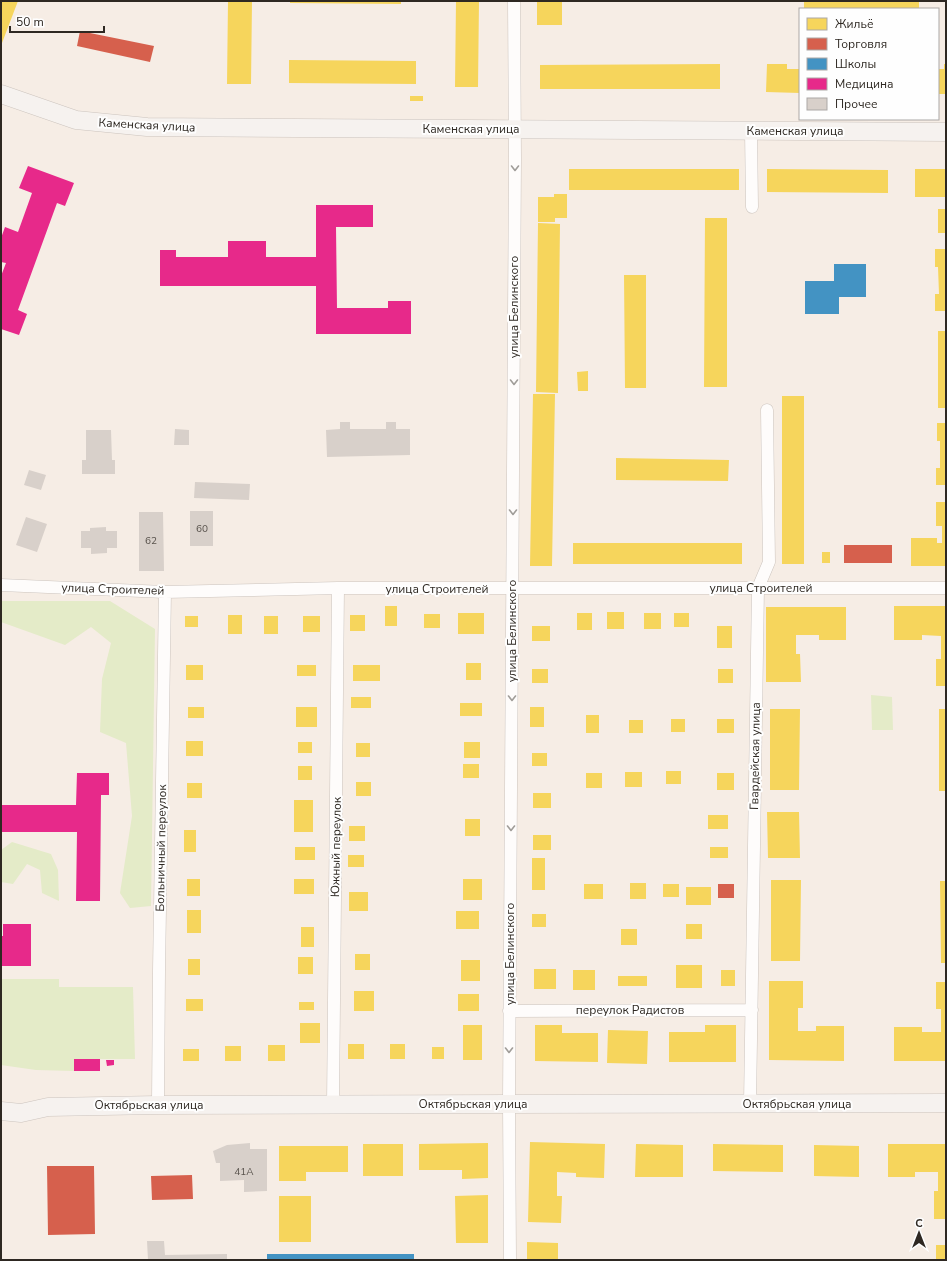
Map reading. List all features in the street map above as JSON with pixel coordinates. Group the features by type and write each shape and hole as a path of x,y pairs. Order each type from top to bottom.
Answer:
{"street":[{"name":"улица Белинского","path":"510,1260 509,1011 515,129 514,1"},
{"name":"Каменская улица","path":"1,94 76,120 147,127 946,132"},
{"path":"751,130 752,207"},
{"name":"Гвардейская улица","path":"750,1104 758,588 769,562 768,410"},
{"name":"улица Строителей","path":"1,585 165,592 338,588 946,588"},
{"name":"Южный переулок","path":"333,1105 338,588"},
{"name":"Больничный переулок","path":"158,1105 165,592"},
{"name":"переулок Радистов","path":"509,1011 752,1010"},
{"name":"Октябрьская улица","path":"1,1110 21,1113 48,1107 158,1105 509,1103 750,1104 946,1102"}],"green space":[{"path":"1,601 110,601 155,629 151,906 130,908 120,893 132,816 126,743 100,732 102,679 111,643 91,627 65,645 1,622"},
{"path":"871,695 892,697 893,730 872,730"},
{"path":"12,842 51,854 58,870 59,901 42,893 40,870 27,864 13,884 1,882 1,850"},
{"path":"1,979 59,979 59,987 133,987 135,1059 74,1059 74,1071 36,1070 1,1065"}],"building: Жильё":[{"path":"1,1 18,1 2,43 1,43"},
{"path":"228,1 252,1 251,84 227,84"},
{"path":"290,1 401,1 401,4 290,3"},
{"path":"456,1 479,1 478,87 455,87"},
{"path":"537,1 562,1 562,25 537,25"},
{"path":"804,1 919,1 919,8 804,8"},
{"path":"289,60 416,61 416,84 289,83"},
{"path":"720,64 720,89 540,89 540,65"},
{"path":"767,64 787,64 787,69 799,69 799,93 766,92"},
{"path":"944,64 946,64 946,94 939,94 939,69 944,69"},
{"path":"410,96 423,96 423,101 410,101"},
{"path":"569,169 739,169 739,190 569,190"},
{"path":"767,169 888,170 888,193 767,192"},
{"path":"915,169 946,169 946,197 915,197"},
{"path":"554,194 567,194 567,218 555,218 555,222 538,222 538,197 554,197"},
{"path":"938,209 946,209 946,233 938,233"},
{"path":"705,218 727,218 727,387 704,387"},
{"path":"538,223 560,224 558,393 536,392"},
{"path":"935,249 946,249 946,311 935,311 935,294 939,294 938,267 935,267"},
{"path":"624,275 646,275 646,388 625,388"},
{"path":"938,331 946,331 946,408 938,408"},
{"path":"588,371 588,391 578,391 577,372"},
{"path":"533,394 555,394 552,566 530,566"},
{"path":"782,396 804,396 804,564 782,564"},
{"path":"937,423 946,423 946,485 936,485 936,468 940,468 940,441 937,441"},
{"path":"616,458 729,460 728,481 616,480"},
{"path":"936,502 946,502 946,566 911,566 911,538 937,538 937,543 942,543 942,526 936,526"},
{"path":"573,543 742,543 742,564 573,564"},
{"path":"822,552 830,552 830,563 822,563"},
{"path":"385,606 397,606 397,626 385,626"},
{"path":"894,606 946,606 946,686 936,686 936,659 941,659 941,636 922,635 922,640 894,640"},
{"path":"766,607 846,607 846,640 819,640 819,635 796,635 796,654 800,654 801,682 766,682"},
{"path":"607,612 624,612 624,629 607,629"},
{"path":"458,613 484,613 484,634 458,634"},
{"path":"577,613 592,613 592,630 577,630"},
{"path":"644,613 661,613 661,629 644,629"},
{"path":"674,613 689,613 689,627 674,627"},
{"path":"424,614 440,614 440,628 424,628"},
{"path":"228,615 242,615 242,634 228,634"},
{"path":"350,615 365,615 365,631 350,631"},
{"path":"185,616 198,616 198,627 185,627"},
{"path":"264,616 278,616 278,634 264,634"},
{"path":"303,616 320,616 320,632 303,632"},
{"path":"532,626 550,626 550,641 532,641"},
{"path":"717,626 732,626 732,648 717,648"},
{"path":"466,663 481,663 481,680 466,680"},
{"path":"186,665 203,665 203,680 186,680"},
{"path":"297,665 316,665 316,676 297,676"},
{"path":"353,665 380,665 380,681 353,681"},
{"path":"532,669 548,669 548,683 532,683"},
{"path":"718,669 733,669 733,683 718,683"},
{"path":"351,697 371,697 371,708 351,708"},
{"path":"460,703 482,703 482,716 460,716"},
{"path":"188,707 204,707 204,718 188,718"},
{"path":"296,707 317,707 317,727 296,727"},
{"path":"530,707 544,707 544,727 530,727"},
{"path":"770,709 800,709 799,790 770,790"},
{"path":"939,709 946,709 946,791 939,791"},
{"path":"586,715 599,715 599,733 586,733"},
{"path":"671,719 685,719 685,732 671,732"},
{"path":"717,719 734,719 734,733 717,733"},
{"path":"629,720 643,720 643,733 629,733"},
{"path":"186,741 203,741 203,756 186,756"},
{"path":"298,742 312,742 312,753 298,753"},
{"path":"464,742 480,742 480,758 464,758"},
{"path":"356,743 370,743 370,757 356,757"},
{"path":"532,753 547,753 547,766 532,766"},
{"path":"463,764 479,764 479,778 463,778"},
{"path":"298,766 312,766 312,780 298,780"},
{"path":"666,771 681,771 681,784 666,784"},
{"path":"625,772 642,772 642,787 625,787"},
{"path":"586,773 602,773 602,788 586,788"},
{"path":"717,773 734,773 734,790 717,790"},
{"path":"356,782 371,782 371,796 356,796"},
{"path":"187,783 202,783 202,798 187,798"},
{"path":"533,793 551,793 551,808 533,808"},
{"path":"294,800 313,800 313,832 294,832"},
{"path":"767,812 799,812 800,858 768,858"},
{"path":"708,815 728,815 728,829 708,829"},
{"path":"465,819 480,819 480,836 465,836"},
{"path":"349,826 365,826 365,841 349,841"},
{"path":"184,830 196,830 196,852 184,852"},
{"path":"533,835 551,835 551,850 533,850"},
{"path":"295,847 315,847 315,860 295,860"},
{"path":"710,847 728,847 728,858 710,858"},
{"path":"348,855 364,855 364,867 348,867"},
{"path":"532,858 545,858 545,890 532,890"},
{"path":"187,879 200,879 200,896 187,896"},
{"path":"294,879 314,879 314,894 294,894"},
{"path":"463,879 482,879 482,900 463,900"},
{"path":"771,880 801,880 800,961 771,961"},
{"path":"940,881 946,881 946,963 941,963"},
{"path":"630,883 646,883 646,899 630,899"},
{"path":"584,884 603,884 603,899 584,899"},
{"path":"663,884 679,884 679,897 663,897"},
{"path":"686,887 711,887 711,905 686,905"},
{"path":"349,892 368,892 368,911 349,911"},
{"path":"187,910 201,910 201,933 187,933"},
{"path":"456,911 479,911 479,929 456,929"},
{"path":"532,914 546,914 546,927 532,927"},
{"path":"686,924 702,924 702,939 686,939"},
{"path":"301,927 314,927 314,947 301,947"},
{"path":"621,929 637,929 637,945 621,945"},
{"path":"355,954 370,954 370,970 355,970"},
{"path":"298,957 313,957 313,974 298,974"},
{"path":"188,959 200,959 200,975 188,975"},
{"path":"461,960 480,960 480,981 461,981"},
{"path":"676,965 702,965 702,988 676,988"},
{"path":"534,969 556,969 556,989 534,989"},
{"path":"573,970 595,970 595,990 573,990"},
{"path":"721,970 735,970 735,986 721,986"},
{"path":"618,976 647,976 647,986 618,986"},
{"path":"769,981 803,981 803,1008 798,1008 798,1031 816,1031 816,1026 844,1026 844,1061 769,1060"},
{"path":"936,982 946,982 946,1061 894,1061 894,1027 922,1027 922,1032 941,1032 941,1009 936,1009"},
{"path":"354,991 374,991 374,1011 354,1011"},
{"path":"458,994 479,994 479,1011 458,1011"},
{"path":"186,999 203,999 203,1011 186,1011"},
{"path":"299,1002 314,1002 314,1010 299,1010"},
{"path":"300,1023 320,1023 320,1043 300,1043"},
{"path":"463,1025 482,1025 482,1060 463,1060"},
{"path":"535,1025 562,1025 562,1033 598,1033 598,1062 535,1061"},
{"path":"705,1025 736,1025 736,1062 669,1062 669,1032 705,1032"},
{"path":"608,1030 648,1031 647,1064 607,1063"},
{"path":"348,1044 364,1044 364,1059 348,1059"},
{"path":"390,1044 405,1044 405,1059 390,1059"},
{"path":"268,1045 285,1045 285,1061 268,1061"},
{"path":"225,1046 241,1046 241,1061 225,1061"},
{"path":"432,1047 444,1047 444,1059 432,1059"},
{"path":"183,1049 199,1049 199,1061 183,1061"},
{"path":"530,1142 605,1144 604,1178 576,1177 576,1173 557,1172 557,1196 562,1196 561,1223 528,1222"},
{"path":"488,1143 488,1178 462,1179 462,1170 419,1170 419,1144"},
{"path":"363,1144 403,1144 403,1176 363,1176"},
{"path":"636,1144 683,1145 683,1177 635,1177"},
{"path":"713,1144 783,1145 783,1172 713,1171"},
{"path":"888,1144 946,1144 946,1219 934,1219 934,1191 938,1191 938,1172 915,1172 915,1177 888,1177"},
{"path":"814,1145 859,1146 859,1177 814,1176"},
{"path":"279,1146 348,1146 348,1172 306,1172 306,1181 279,1181"},
{"path":"488,1195 488,1243 456,1243 455,1196"},
{"path":"279,1196 311,1196 311,1242 279,1242"},
{"path":"527,1242 558,1243 558,1260 527,1260"},
{"path":"936,1245 946,1245 946,1260 936,1260"}],"building: Торговля":[{"path":"80,31 154,46 150,62 77,46"},
{"path":"844,545 892,545 892,563 844,563"},
{"path":"718,884 734,884 734,898 718,898"},
{"path":"47,1166 94,1166 95,1234 48,1235"},
{"path":"192,1175 193,1199 152,1200 151,1176"}],"building: Школы":[{"path":"834,264 866,264 866,297 839,297 839,314 805,314 805,281 834,281"},
{"path":"267,1254 414,1254 414,1260 267,1260"}],"building: Медицина":[{"path":"28,166 74,183 65,206 57,203 18,310 27,314 19,335 1,329 1,276 6,263 1,262 1,238 5,227 18,232 32,193 19,188"},
{"path":"316,205 373,205 373,227 336,227 337,308 388,308 388,301 411,301 411,334 316,334 316,286 160,286 160,250 176,250 176,257 228,257 228,241 266,241 266,257 316,257"},
{"path":"77,773 109,773 109,795 101,795 100,901 76,901 77,832 2,832 2,805 76,805"},
{"path":"3,924 31,924 31,966 1,966 1,936 3,936"},
{"path":"74,1059 100,1059 100,1071 74,1071"},
{"path":"106,1060 114,1060 114,1065 107,1066"}],"building: Прочее":[{"path":"340,422 350,422 350,429 386,429 386,422 396,422 396,429 410,429 410,455 327,457 326,430 340,429"},
{"path":"175,429 189,430 189,445 174,445"},
{"path":"86,430 111,430 112,460 115,460 115,474 82,474 82,460 86,460"},
{"path":"29,470 46,475 41,490 24,485"},
{"path":"195,482 250,484 249,500 194,498"},
{"path":"190,511 213,511 213,546 190,546"},
{"path":"139,512 163,512 164,571 139,571"},
{"path":"26,517 47,524 37,552 16,545"},
{"path":"106,527 106,531 117,531 117,548 107,548 107,553 91,554 91,548 81,548 81,531 90,531 90,528"},
{"path":"250,1143 250,1149 267,1149 267,1191 244,1192 244,1180 220,1181 220,1163 216,1163 213,1151 227,1145"},
{"path":"147,1241 164,1241 165,1255 227,1254 227,1260 148,1260"}]}
